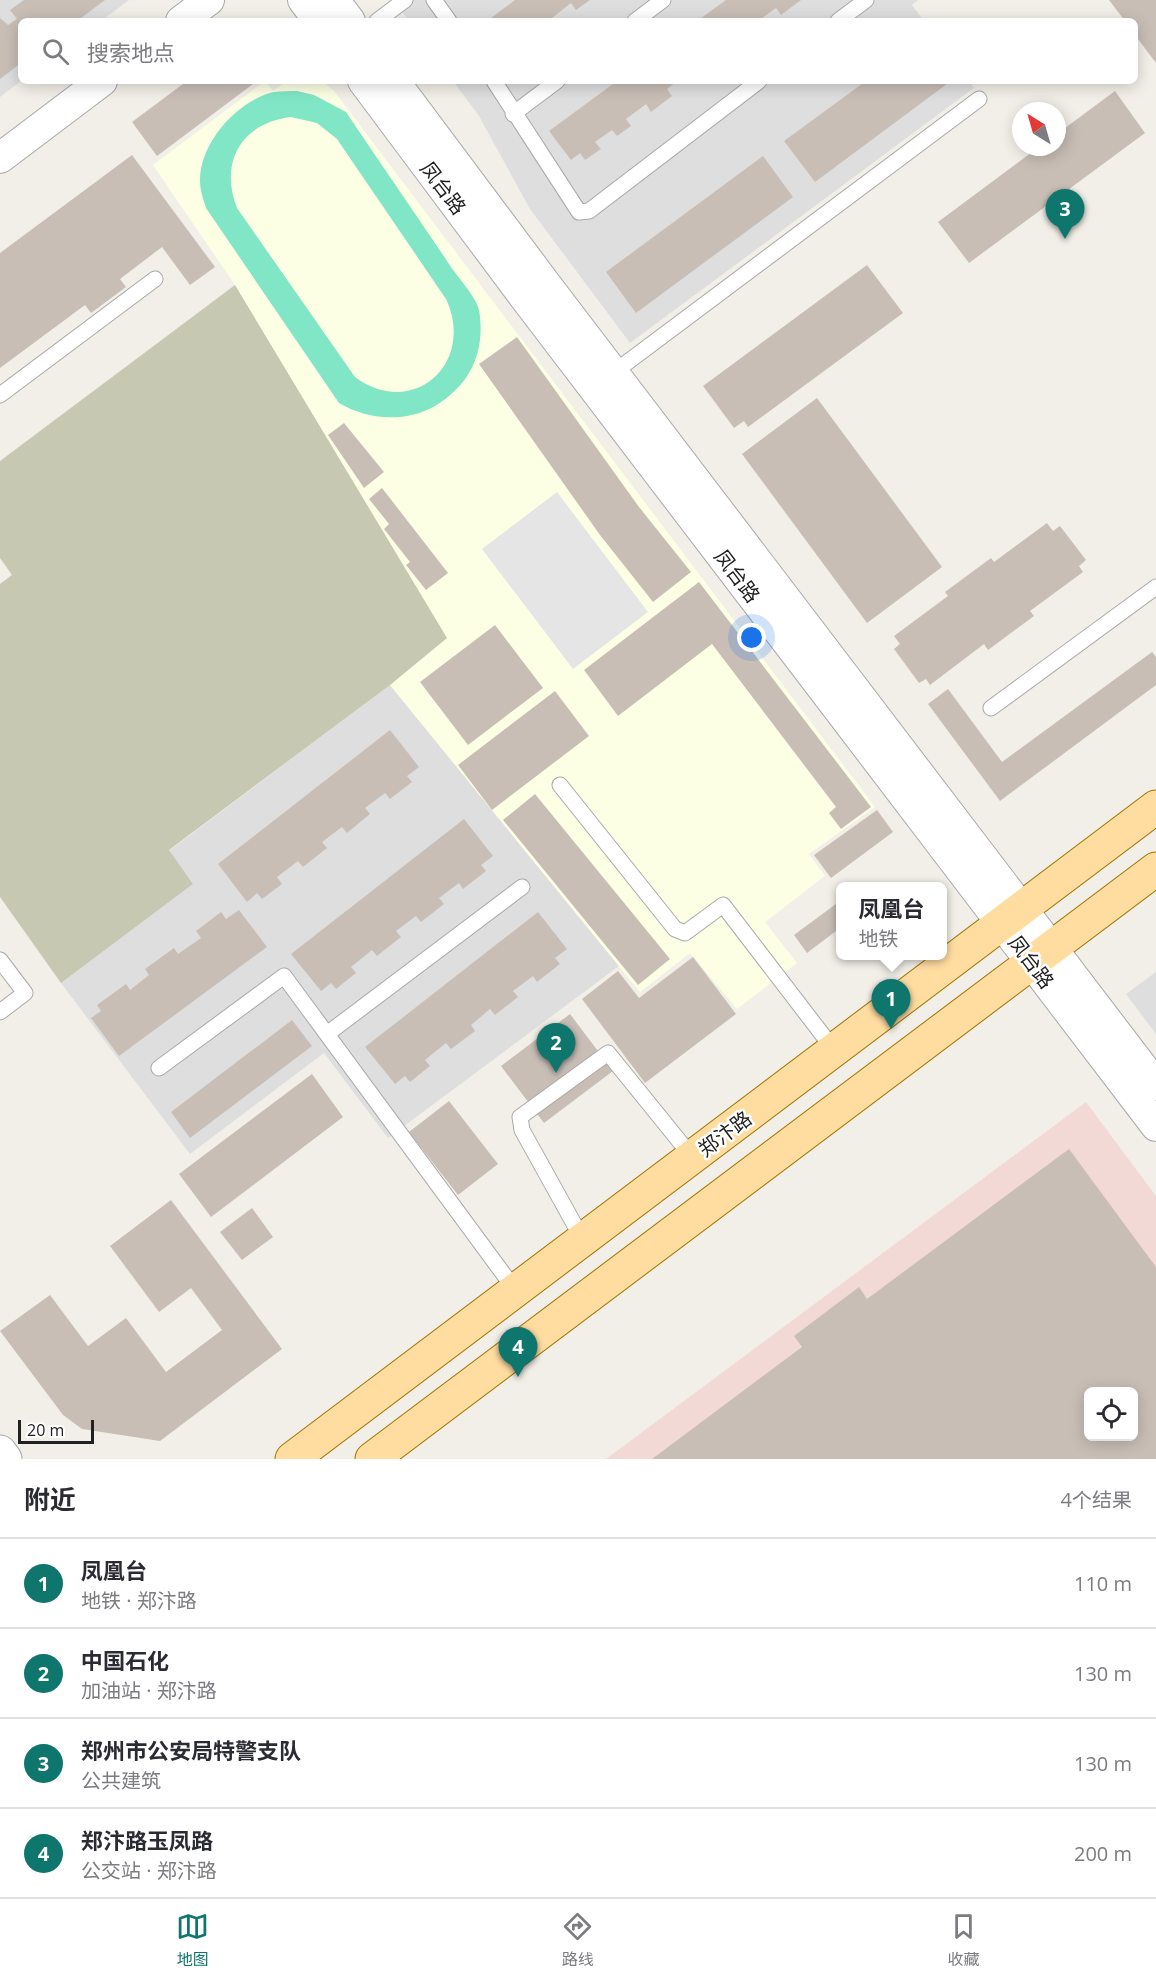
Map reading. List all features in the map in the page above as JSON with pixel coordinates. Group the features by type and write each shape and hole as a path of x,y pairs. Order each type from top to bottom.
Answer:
{"main road":[{"name":"郑汴路","path":"292,1459 1156,807"},
{"path":"372,1459 1156,869"}],"street":[{"path":"185,18 209,0"},
{"path":"303,0 317,18"},
{"path":"334,0 348,18"},
{"path":"3,148 98,84"},
{"name":"凤台路","path":"365,84 1042,955 1156,1085"},
{"name":"凤台路","path":"396,84 613,373 1012,917"},
{"name":"凤台路","path":"1042,955 1156,1126"},
{"path":"0,1452 5,1459"}],"lane":[{"path":"381,18 405,0"},
{"path":"434,0 447,18"},
{"path":"639,18 663,0"},
{"path":"842,18 866,0"},
{"path":"496,84 572,205 579,212 589,211 755,84"},
{"path":"513,114 553,84"},
{"path":"613,373 979,99"},
{"path":"0,395 155,279"},
{"path":"991,708 1156,586"},
{"path":"560,785 675,930 685,933 723,904 835,1051"},
{"path":"327,1034 522,887"},
{"path":"0,960 25,993 0,1012"},
{"path":"159,1068 284,976 516,1291"},
{"path":"583,1240 522,1130 520,1117 608,1053 693,1158"}],"shaded area":[{"path":"0,0 129,0 105,18 18,18 18,83 0,97"},
{"path":"393,0 918,0 912,5 922,18 407,18"},
{"path":"261,84 267,84 273,91 283,84 326,84 334,91 875,807 809,854 825,876 765,922 797,963 737,1009 690,953 640,992 390,685 447,638 235,285 153,165"},
{"path":"455,84 971,84 974,88 630,343 530,209 479,116"},
{"path":"235,285 447,638 390,685 169,850 193,884 61,983 0,897 0,584 12,575 0,558 0,461"},
{"path":"557,492 648,612 573,669 482,549"},
{"path":"390,685 619,966 388,1138 324,1053 190,1154 61,983 193,884 169,851"},
{"path":"1156,972 1156,1034 1126,994"},
{"path":"1086,1102 1156,1196 1156,1459 606,1459"}],"green space":[{"path":"297,91 314,95 346,112 470,293 479,310 480,340 473,366 458,388 447,398 423,411 399,417 374,416 339,403 206,208 200,184 202,166 206,151 224,125 235,113 260,97 274,92","holes":["291,117 317,123 337,139 446,299 453,322 453,344 446,363 433,378 417,388 398,392 377,389 355,377 237,208 232,191 231,175 238,148 247,136 259,127"]}],"building":[{"path":"24,0 105,0 81,18 18,18 18,65 0,79 0,18 8,25 17,19 10,10"},
{"path":"515,0 590,0 576,10 571,3 552,18 491,18"},
{"path":"726,0 801,0 781,15 776,8 762,18 701,18"},
{"path":"1109,0 1156,0 1156,63 1138,39 1138,18 1123,18"},
{"path":"183,84 253,84 157,156 132,122"},
{"path":"613,84 673,84 667,89 672,96 651,112 646,104 626,119 631,126 617,136 612,130 595,142 601,149 585,160 580,153 571,160 549,131"},
{"path":"862,84 947,84 815,182 784,141"},
{"path":"1115,91 1145,133 969,263 938,222 1027,156 1066,156 1066,127"},
{"path":"132,155 215,267 190,285 162,247 120,279 126,287 91,313 85,305 0,368 0,253"},
{"path":"763,156 793,197 636,313 606,272"},
{"path":"867,265 903,313 748,427 744,421 734,428 703,386"},
{"path":"517,337 639,507 691,572 653,602 600,535 479,364"},
{"path":"817,398 942,567 867,623 742,454"},
{"path":"344,423 384,472 364,488 328,435"},
{"path":"382,488 448,573 426,590 406,565 410,562 384,529 389,524 369,499"},
{"path":"1047,523 1053,531 1060,526 1086,560 1079,566 1083,572 1030,611 1034,616 988,650 984,644 930,685 926,679 919,683 894,649 900,644 894,636 948,596 945,592 991,558 994,562"},
{"path":"699,582 871,807 841,829 829,813 836,807 712,644 618,716 584,670"},
{"path":"495,625 543,688 468,745 420,682"},
{"path":"1152,652 1156,657 1156,685 1000,801 928,704 948,689 1002,762"},
{"path":"555,691 589,736 492,810 458,765"},
{"path":"390,730 419,767 407,776 412,782 390,799 385,793 365,808 370,814 347,833 342,827 322,842 327,848 303,867 298,861 277,877 282,884 262,899 257,893 247,902 218,864"},
{"path":"535,794 670,959 638,985 503,820"},
{"path":"877,810 893,832 831,878 814,855"},
{"path":"464,819 493,856 481,865 486,871 463,889 459,883 439,898 444,904 421,922 416,916 396,931 401,937 377,956 372,950 351,967 356,973 336,989 331,983 321,991 291,954"},
{"path":"836,904 836,931 807,953 794,935"},
{"path":"239,910 267,947 119,1056 91,1018 101,1011 97,1005 126,984 130,990 149,975 145,969 174,948 178,954 201,938 196,931 221,912 226,919"},
{"path":"538,912 567,949 555,958 560,964 537,982 533,976 513,991 518,997 495,1015 490,1009 471,1025 475,1031 451,1049 446,1043 425,1060 430,1066 410,1082 405,1076 395,1084 365,1047"},
{"path":"693,957 736,1014 645,1083 582,999 618,971 639,998"},
{"path":"570,1014 613,1071 544,1123 501,1066"},
{"path":"292,1020 312,1046 190,1138 171,1112"},
{"path":"312,1074 343,1117 211,1217 179,1174"},
{"path":"449,1101 498,1164 458,1195 409,1132"},
{"path":"1069,1149 1156,1267 1156,1459 652,1459 802,1347 794,1336 859,1287 867,1299"},
{"path":"171,1200 282,1349 160,1441 82,1429 63,1415 0,1331 50,1295 88,1346 126,1318 166,1372 222,1330 191,1288 159,1312 110,1246"},
{"path":"252,1208 273,1237 242,1260 220,1232"}],"place":[{"name":"郑州市公安局特警支队","path":"1065,239"},
{"name":"凤凰台","path":"891,1029"},
{"name":"中国石化","path":"556,1073"},
{"name":"郑汴路玉凤路","path":"518,1377"}]}
